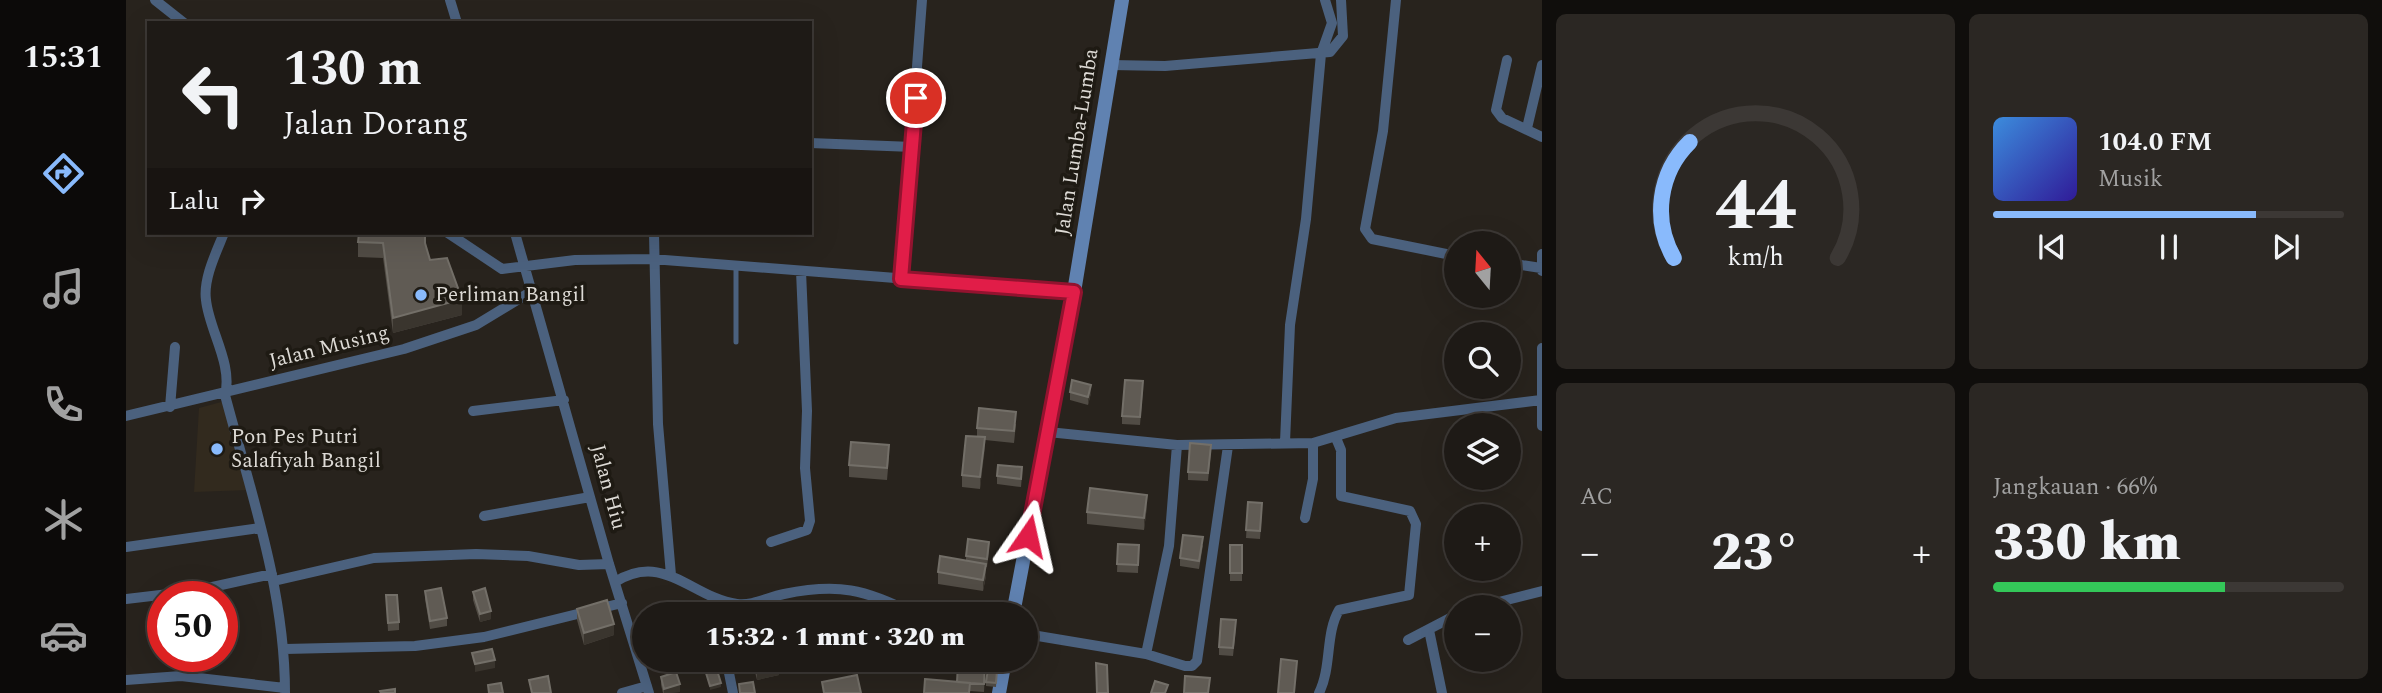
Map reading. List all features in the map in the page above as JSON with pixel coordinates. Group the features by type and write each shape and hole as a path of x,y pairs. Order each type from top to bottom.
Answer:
{"main road":[{"name":"Jalan Lumba-Lumba","path":"1015,602 1074,292 1122,0"},
{"path":"999,693 1003,672"}],"street":[{"path":"155,0 181,21"},
{"path":"450,0 456,21"},
{"path":"901,279 922,0"},
{"path":"1285,442 1290,326 1306,219 1321,54 1332,23 1325,0"},
{"path":"1111,65 1165,66 1321,54 1335,48 1343,36 1341,0"},
{"path":"1396,0 1383,131 1365,229 1372,239 1444,254"},
{"path":"1507,60 1496,110 1502,118 1542,137"},
{"path":"1527,128 1542,65"},
{"path":"812,143 913,147"},
{"path":"126,680 181,676 285,691 285,649 273,577 225,395 227,380 205,300 210,270 223,235"},
{"path":"450,235 502,269 575,260 652,259 1074,292"},
{"name":"Jalan Hiu","path":"516,235 609,564 648,689"},
{"path":"653,235 658,424 671,575"},
{"path":"1521,265 1542,269 1542,254"},
{"path":"771,542 800,534 807,530 810,521 805,468 807,411 801,271"},
{"name":"Jalan Musing","path":"126,416 225,395 404,349 453,333 496,314 532,291"},
{"path":"170,407 175,347"},
{"path":"1542,348 1542,426"},
{"path":"473,411 564,400"},
{"path":"1048,432 1177,445 1313,443 1396,418 1541,400"},
{"path":"1319,693 1324,683 1334,622 1339,610 1409,595 1416,524 1410,511 1341,496 1341,450 1336,438"},
{"path":"1306,518 1312,479 1313,443"},
{"path":"1146,654 1169,546 1177,445"},
{"path":"1038,636 1146,654 1185,667 1197,661 1228,446"},
{"path":"484,516 590,497"},
{"path":"126,547 260,528"},
{"path":"126,599 184,593 374,558 476,554 528,556 579,565 609,564"},
{"path":"615,582 626,575 647,572 671,575 732,602"},
{"path":"759,602 794,592 834,589 869,592 889,602"},
{"path":"1521,596 1542,591"},
{"path":"285,649 415,646 484,637 621,603"},
{"path":"1408,640 1444,622"},
{"path":"1429,631 1442,693"},
{"path":"730,672 733,693"},
{"path":"622,693 648,689"}],"lane":[{"path":"736,266 736,342"}],"shaded area":[{"name":"Pon Pes Putri Salafiyah Bangil","path":"225,401 249,490 194,492 199,408"}],"building":[{"name":"Perliman Bangil","path":"359,235 425,235 430,260 447,258 462,299 393,318 383,243 358,242"},
{"path":"1072,380 1091,385 1088,397 1070,392"},
{"path":"1125,380 1143,381 1140,417 1122,416"},
{"path":"979,408 1016,412 1014,431 977,428"},
{"path":"966,436 985,437 980,477 962,475"},
{"path":"851,442 889,445 887,468 849,465"},
{"path":"1190,443 1211,445 1208,473 1188,472"},
{"path":"998,465 1022,467 1021,479 997,476"},
{"path":"1090,488 1147,495 1144,518 1087,512"},
{"path":"1248,502 1262,503 1260,531 1246,530"},
{"path":"1183,535 1203,537 1199,561 1180,558"},
{"path":"968,539 989,542 987,559 966,556"},
{"path":"1118,544 1139,545 1138,565 1117,564"},
{"path":"1230,545 1242,545 1242,573 1230,573"},
{"path":"940,556 986,564 983,580 938,572"},
{"path":"441,588 447,618 430,621 425,591"},
{"path":"485,588 491,611 480,614 473,592"},
{"path":"386,595 397,595 399,622 388,623"},
{"path":"607,600 614,624 584,633 577,609"},
{"path":"1221,619 1236,620 1233,648 1219,647"},
{"path":"492,649 495,660 475,664 472,653"},
{"path":"1281,659 1297,661 1294,693 1278,693"},
{"path":"1096,663 1107,665 1108,693 1097,693"},
{"path":"676,672 680,684 664,689 661,677"},
{"path":"718,672 721,683 710,686 706,673"},
{"path":"958,672 985,672 984,684 957,682"},
{"path":"988,672 997,672 996,683 986,682"},
{"path":"857,675 861,693 824,693 822,682"},
{"path":"548,676 551,693 532,693 529,680"},
{"path":"1185,676 1210,678 1208,693 1184,693"},
{"path":"925,679 970,683 969,693 924,693"},
{"path":"1155,681 1168,685 1165,693 1151,693"},
{"path":"753,682 755,693 740,693 739,684"},
{"path":"501,683 503,693 489,693 488,685"},
{"path":"395,689 395,693 380,691"}],"place":[{"name":"Perliman Bangil","path":"421,295"},
{"name":"Pon Pes Putri Salafiyah Bangil","path":"217,449"}],"route":[{"path":"916,98 901,279 1074,292 1028,536"}]}
